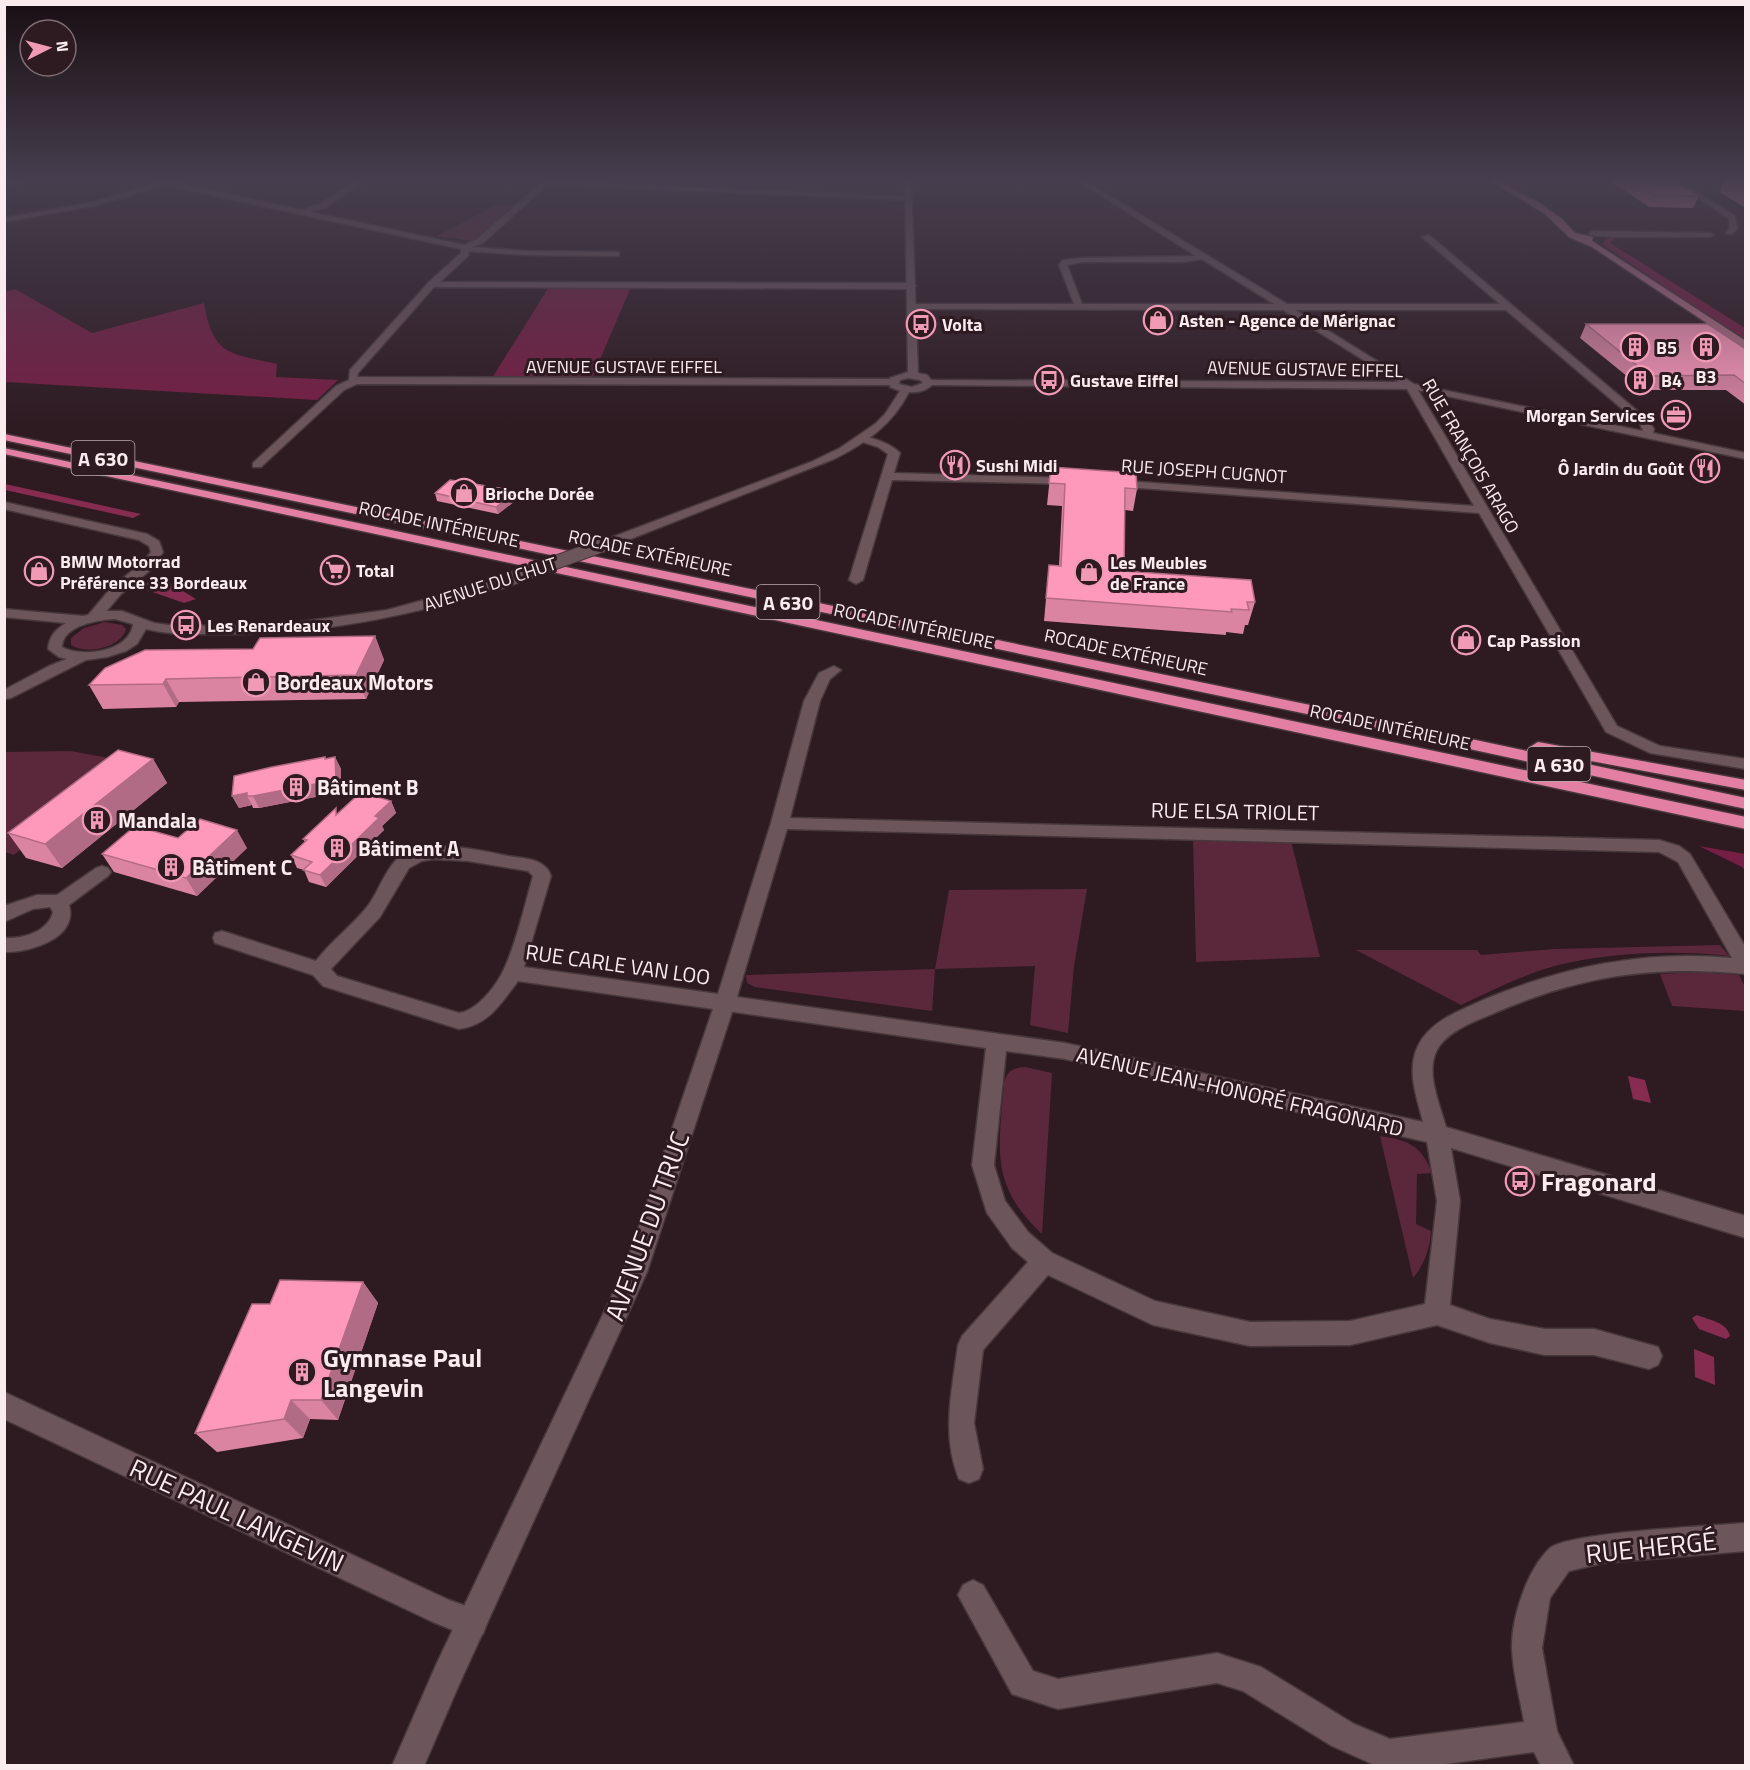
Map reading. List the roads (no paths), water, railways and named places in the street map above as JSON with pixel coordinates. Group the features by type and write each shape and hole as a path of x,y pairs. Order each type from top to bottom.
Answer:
{"highway":[{"name":"ROCADE EXTÉRIEURE","path":"4,437 1373,723 1746,804"},
{"name":"ROCADE INTÉRIEURE","path":"4,451 1741,824"},
{"path":"1373,723 1397,720 1746,785"}],"main road":[{"path":"1627,262 1746,346"}],"street":[{"path":"257,465 340,388 355,381 352,378 353,372 432,284 457,262"},
{"path":"911,262 913,375"},
{"path":"1069,262 1063,266 1079,307"},
{"name":"RUE FRANÇOIS ARAGO","path":"1212,262 1411,386 1481,510 1611,729 1656,750 1746,764"},
{"path":"1455,262 1644,422 1649,429 1647,435"},
{"path":"432,284 912,286"},
{"path":"912,307 1509,307"},
{"path":"913,375 927,379 929,383 919,389 906,389 893,382 899,377 913,375"},
{"name":"AVENUE GUSTAVE EIFFEL","path":"355,381 893,382"},
{"name":"AVENUE GUSTAVE EIFFEL","path":"929,383 1380,384 1411,386 1746,456"},
{"name":"AVENUE DU CHUT","path":"120,614 136,618 149,626 168,629 285,628 340,623 433,604 494,585 606,544 815,464 863,439 892,415 906,389"},
{"path":"856,580 894,453 887,447 863,439"},
{"name":"RUE JOSEPH CUGNOT","path":"888,476 1095,482 1481,510"},
{"path":"4,505 143,537 155,544 157,552 150,564 116,591 91,618 66,629 57,643 5,695"},
{"path":"106,604 120,614"},
{"path":"7,613 73,621 120,614"},
{"path":"7,613 49,629 64,656 83,657"},
{"path":"122,647 138,634 141,628 140,622"},
{"name":"AVENUE DU CHUT","path":"83,657 96,656 143,639 208,630"},
{"path":"5,695 54,669 83,657"},
{"name":"AVENUE DU TRUC","path":"408,1766 471,1623 635,1272 725,1003 780,823 812,702 824,676 834,670"},
{"name":"RUE ELSA TRIOLET","path":"780,823 1637,843 1673,850 1684,858 1746,966"},
{"path":"320,970 374,912 402,866 410,858 434,852 532,866 540,870 542,876 513,973"},
{"path":"57,904 102,872"},
{"path":"4,915 30,902 41,900 57,904 62,908 62,915 52,929 32,942 4,945"},
{"name":"RUE CARLE VAN LOO","path":"222,938 320,970 330,981 459,1021 469,1021 478,1016 513,973 725,1003"},
{"path":"1437,1313 1448,1193 1444,1162 1423,1076 1424,1058 1431,1041 1440,1031 1454,1023 1516,994 1561,978 1593,971 1677,961 1746,966"},
{"name":"AVENUE JEAN-HONORÉ FRAGONARD","path":"725,1003 1065,1051 1436,1134 1746,1227"},
{"path":"997,1043 983,1165 995,1206 1020,1240 1044,1261 1153,1312 1250,1334 1350,1333 1437,1313 1490,1331 1545,1342 1594,1342 1649,1356"},
{"path":"969,1469 961,1423 971,1345 1044,1261"},
{"name":"RUE PAUL LANGEVIN","path":"4,1405 471,1623"},
{"name":"RUE HERGÉ","path":"1557,1766 1542,1735 1527,1648 1536,1592 1561,1558 1603,1549 1746,1537"},
{"path":"973,1595 1023,1683 1058,1694 1217,1668 1250,1678 1343,1735 1390,1755 1542,1735"}],"place":[{"name":"Asten - Agence de Mérignac","path":"1158,320"},
{"name":"Volta","path":"921,324"},
{"name":"B5","path":"1635,347"},
{"name":"B3","path":"1706,347"},
{"name":"Gustave Eiffel","path":"1049,380"},
{"name":"B4","path":"1640,380"},
{"name":"Morgan Services","path":"1676,415"},
{"name":"Sushi Midi","path":"955,465"},
{"name":"Ô Jardin du Goût","path":"1705,468"},
{"name":"Brioche Dorée","path":"464,493"},
{"name":"Total","path":"335,570"},
{"name":"BMW Motorrad Préférence 33 Bordeaux","path":"39,571"},
{"name":"Les Meubles de France","path":"1089,572"},
{"name":"Les Renardeaux","path":"186,625"},
{"name":"Cap Passion","path":"1466,640"},
{"name":"Bordeaux Motors","path":"256,682"},
{"name":"Bâtiment B","path":"296,787"},
{"name":"Mandala","path":"97,820"},
{"name":"Bâtiment A","path":"337,848"},
{"name":"Bâtiment C","path":"171,867"},
{"name":"Fragonard","path":"1520,1181"},
{"name":"Gymnase Paul Langevin","path":"302,1372"}]}
